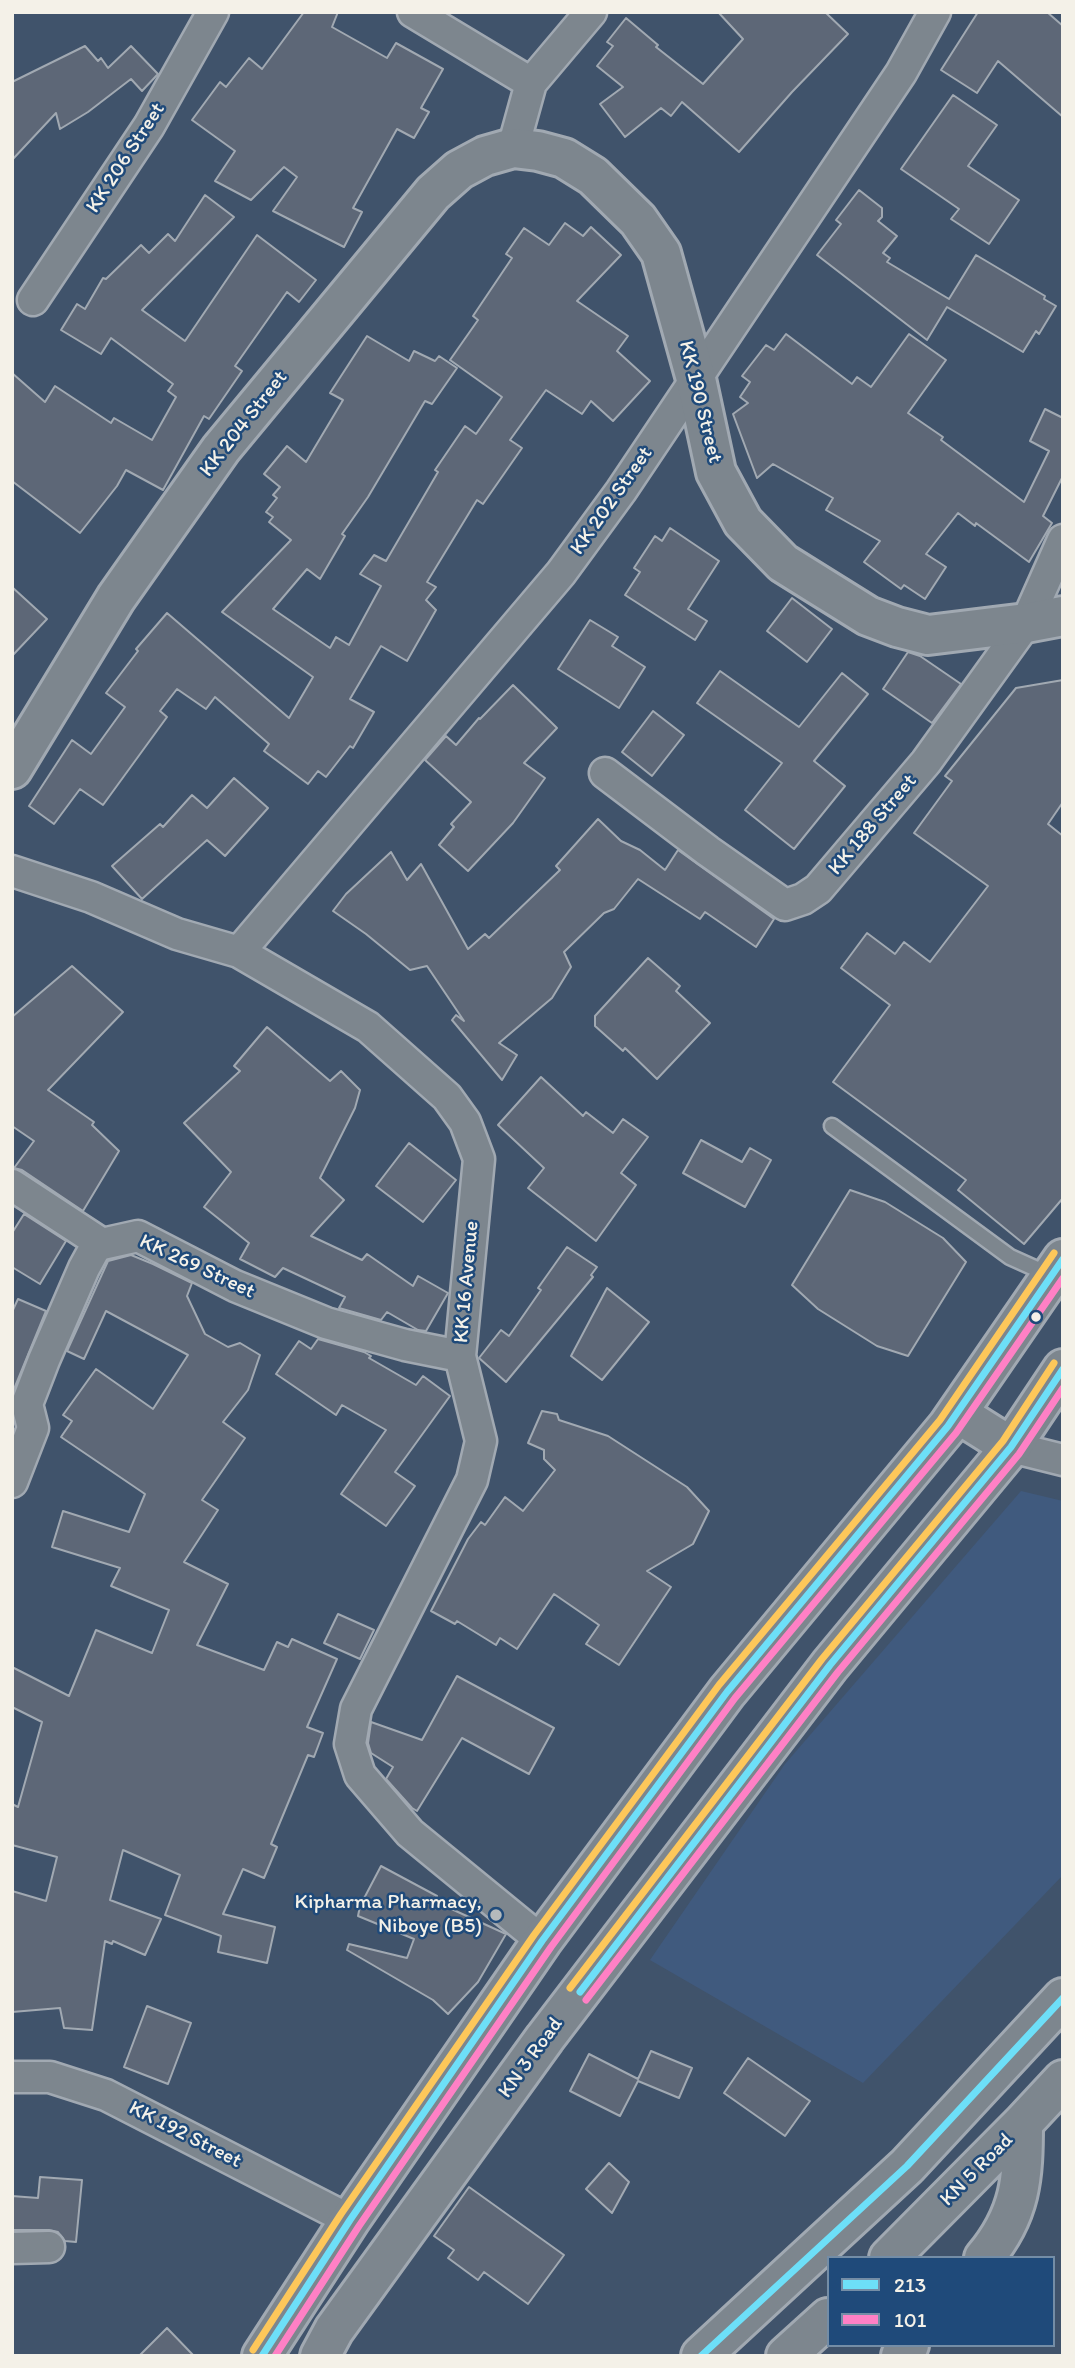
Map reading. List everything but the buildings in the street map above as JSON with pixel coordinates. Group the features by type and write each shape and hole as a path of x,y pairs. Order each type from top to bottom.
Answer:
{"main road":[{"name":"KK 190 Street","path":"526,149 564,158 593,176 638,220 661,253 696,379 716,472 743,522 783,563 868,616 929,635 1044,620"},
{"name":"KK 204 Street","path":"12,769 116,598 221,449 433,193 459,170 485,156 526,149"},
{"path":"262,2356 350,2220 542,1941 727,1692 957,1413 1057,1268"},
{"name":"KN 3 Road","path":"328,2347 545,2038 821,1676 1010,1447 1063,1370"},
{"path":"957,1413 1010,1447"},
{"path":"701,2356 906,2166 1063,1998"},
{"name":"KN 5 Road","path":"891,2256 1063,2080"},
{"path":"986,2256 998,2242 1015,2205 1023,2172 1023,2123"},
{"path":"786,2356 827,2319"}],"street":[{"name":"KK 206 Street","path":"33,300 149,126 213,12"},
{"path":"413,12 531,83"},
{"path":"526,149 531,83 591,12"},
{"name":"KK 202 Street","path":"239,951 561,573 621,491 901,74 935,12"},
{"name":"KK 188 Street","path":"605,773 785,905 803,899 818,889 1044,620 1063,540"},
{"name":"KK 16 Avenue","path":"12,871 91,897 177,934 239,951 368,1027 447,1097 465,1122 479,1159 460,1356 481,1441 472,1480 356,1709 351,1744 360,1774 411,1833 542,1941"},
{"path":"12,1185 102,1244 95,1248 84,1268 27,1404 33,1429 12,1482"},
{"name":"KK 269 Street","path":"102,1244 138,1236 235,1286 326,1323 405,1345 460,1356"},
{"path":"1010,1447 1063,1460"},
{"name":"KK 192 Street","path":"12,2077 50,2077 106,2095 350,2220"},
{"path":"12,2248 49,2247"}],"lane":[{"path":"832,1126 1010,1258 1057,1268"}],"shaded area":[{"path":"1021,1491 1063,1501 1063,1875 863,2083 650,1960 785,1764"}],"transit line":[{"path":"253,2350 341,2214 534,1935 719,1685 940,1420 1054,1253"},
{"name":"213","path":"262,2356 350,2220 542,1941 727,1692 948,1426 1063,1259"},
{"name":"101","path":"275,2356 359,2226 551,1947 735,1698 956,1433 1063,1278"},
{"path":"570,1988 822,1659 1003,1441 1054,1363"},
{"name":"213","path":"580,1992 830,1665 1011,1447 1063,1369"},
{"name":"101","path":"586,2000 838,1672 1019,1454 1063,1388"},
{"name":"213","path":"701,2356 907,2166 1063,1998"}],"place":[{"name":"Kipharma Pharmacy, Niboye (B5)","path":"496,1915"}]}
